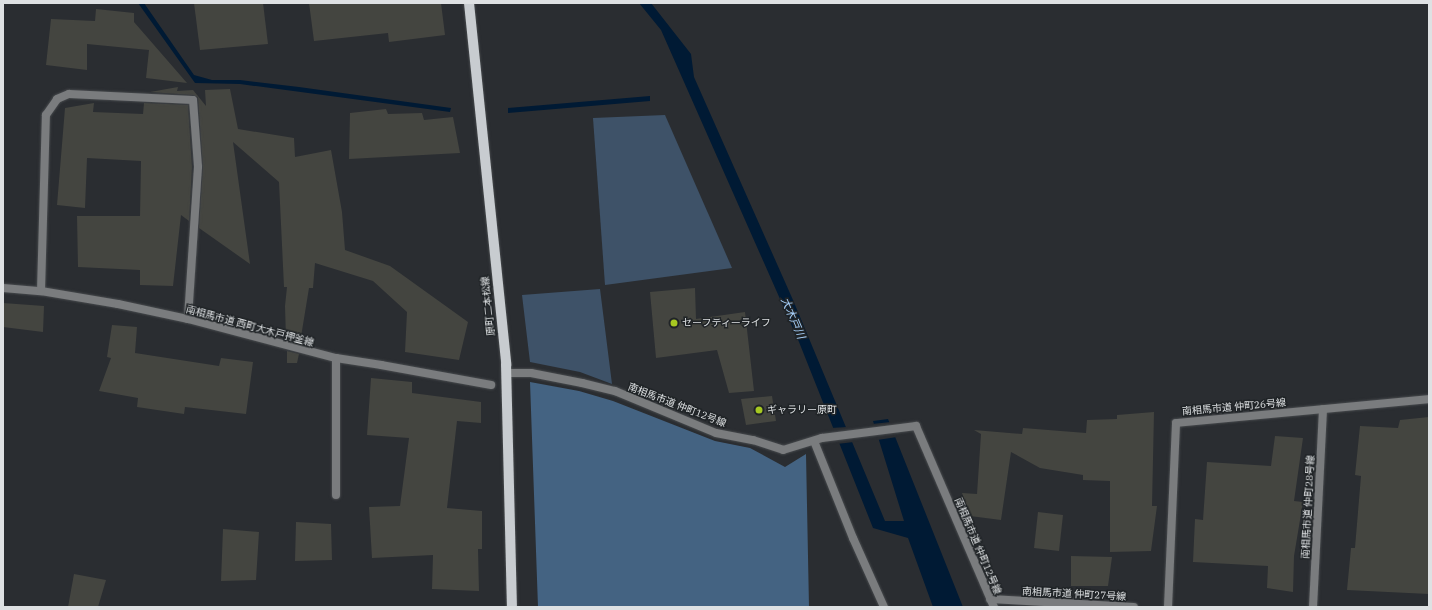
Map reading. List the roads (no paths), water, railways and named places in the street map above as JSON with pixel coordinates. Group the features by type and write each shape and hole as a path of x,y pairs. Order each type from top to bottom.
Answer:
{"main road":[{"name":"原町二本松線","path":"469,3 506,373 512,607"}],"street":[{"path":"41,291 46,115 57,99 69,94 193,100 198,167 188,319"},
{"name":"南相馬市道 西町大木戸押釜線","path":"3,288 41,291 118,304 188,319 336,358 381,364 491,385"},
{"path":"336,358 336,495"},
{"name":"南相馬市道 仲町12号線","path":"506,373 531,373 582,383 615,392 716,433 753,440 783,450 831,437 913,427 994,607"},
{"name":"南相馬市道 仲町26号線","path":"1168,607 1176,423 1429,399"},
{"name":"南相馬市道 仲町28号線","path":"1313,607 1323,409"},
{"path":"814,441 853,538 884,607"},
{"name":"南相馬市道 仲町27号線","path":"990,599 1134,607"}],"water":[{"path":"138,3 144,3 194,75 212,80 240,80 451,108 450,112 240,84 195,83"},
{"name":"大木戸川","path":"639,3 651,3 691,54 694,77 793,300 885,521 904,521 873,421 888,419 963,607 933,607 908,538 873,528 799,342 661,30"},
{"path":"650,96 650,101 508,113 508,108"}],"place":[{"name":"セーフティーライフ","path":"674,323"},
{"name":"ギャラリー原町","path":"759,410"}]}
